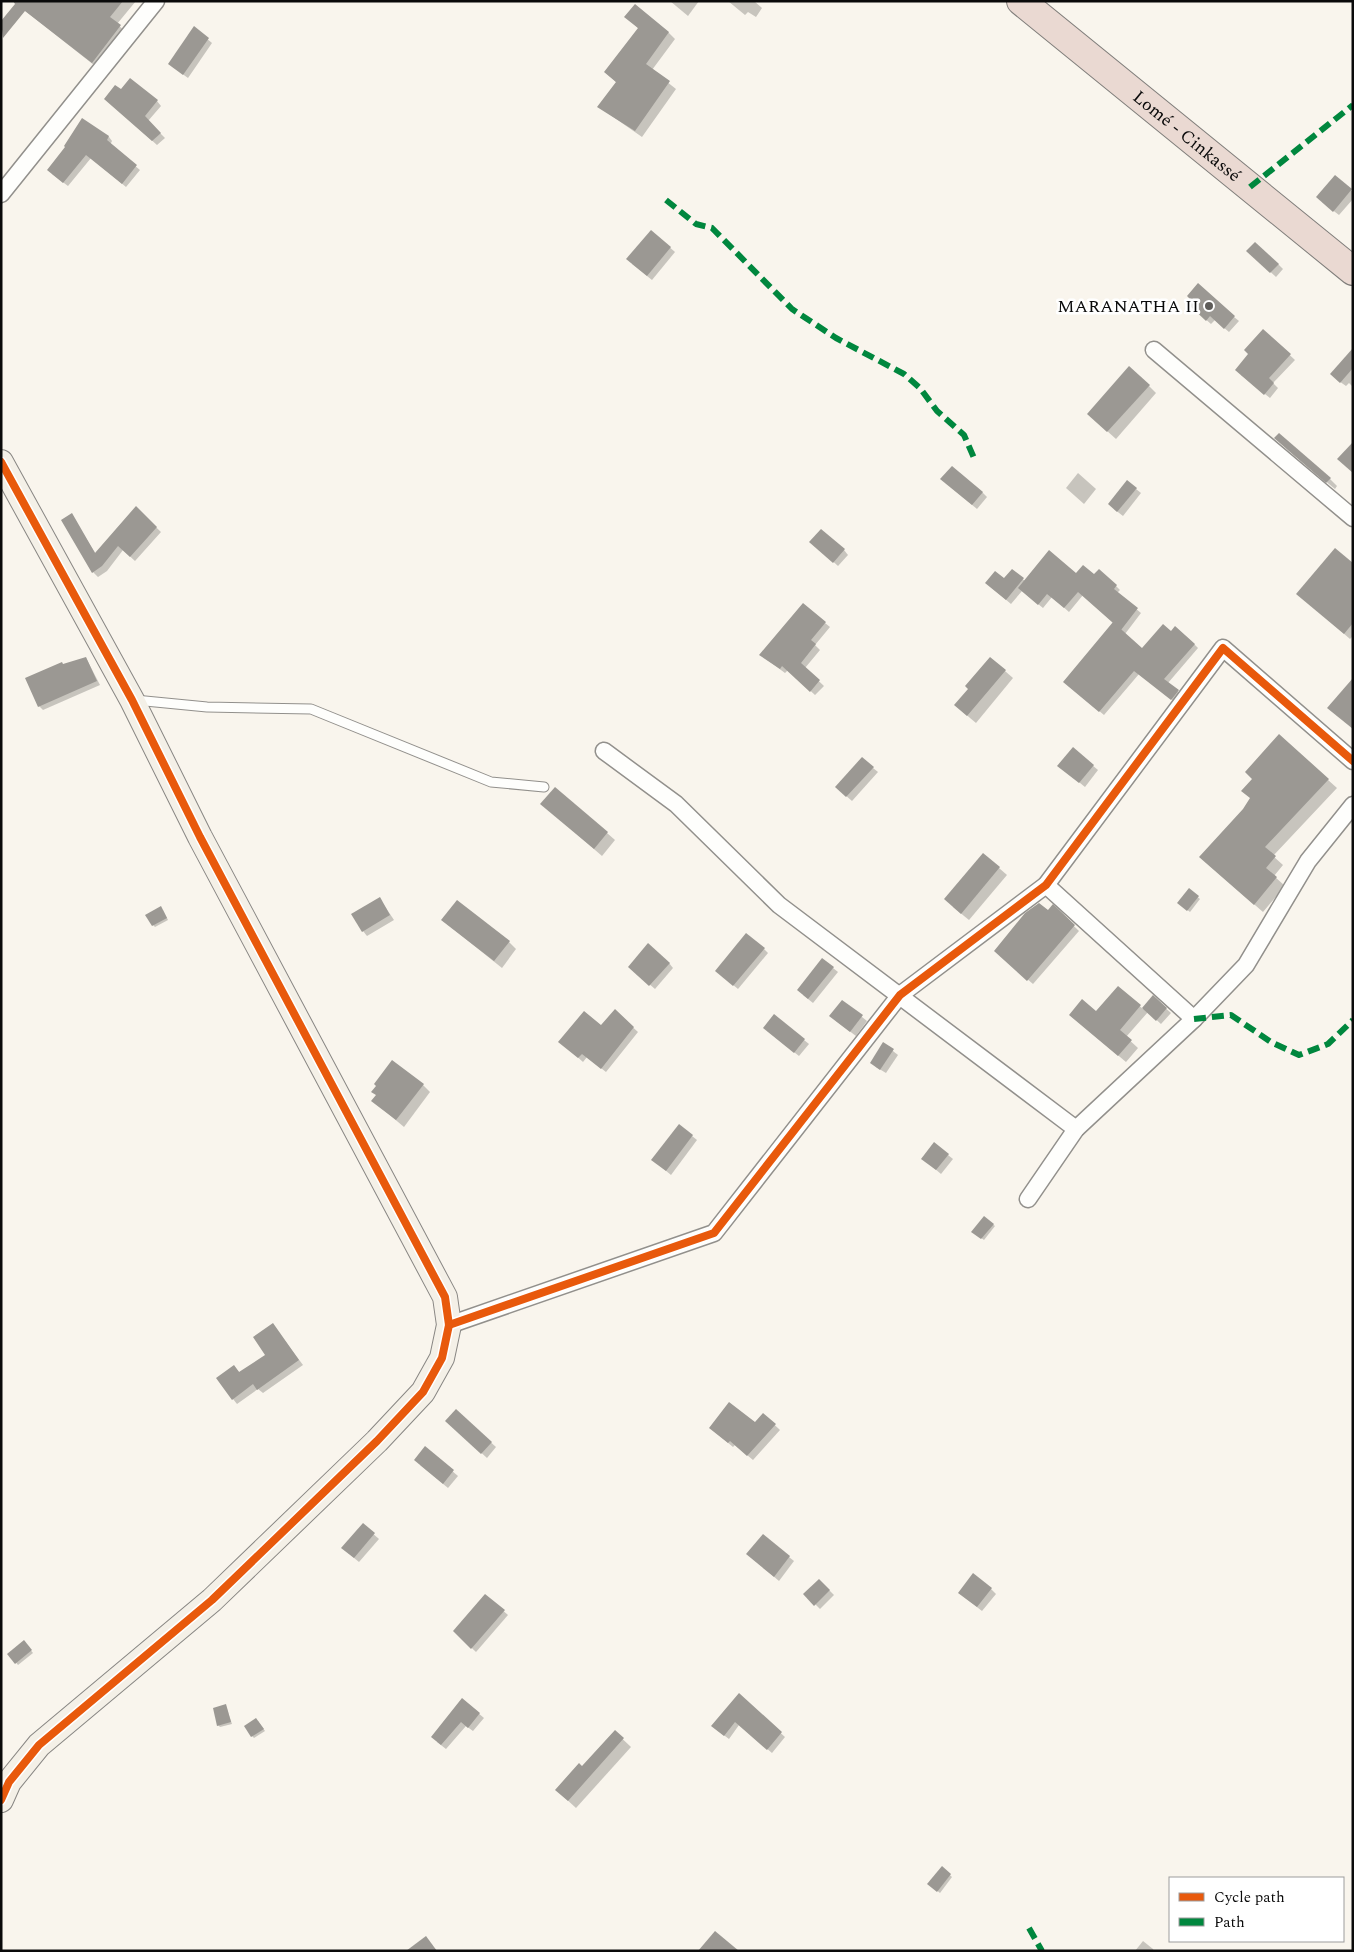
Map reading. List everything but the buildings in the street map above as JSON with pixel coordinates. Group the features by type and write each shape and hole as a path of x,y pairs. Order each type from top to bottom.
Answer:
{"highway":[{"name":"Lomé - Cinkassé","path":"1021,1 1353,271"}],"street":[{"path":"1,194 156,1"},
{"path":"1154,350 1353,518"},
{"path":"1,462 132,700 205,846 445,1297 449,1325 442,1358 423,1392 390,1427 212,1600 39,1745 9,1782 1,1800"},
{"path":"449,1325 714,1233 900,995 1046,886 1223,648 1353,761"},
{"path":"604,751 676,804 779,905 1076,1129"},
{"path":"1028,1199 1076,1129 1194,1019 1246,964 1308,861 1353,806"},
{"path":"1046,886 1194,1019"}],"lane":[{"path":"132,700 207,707 311,708 492,782 544,787"}],"marked path":[{"path":"1250,187 1353,105"},
{"path":"666,200 696,224 712,228 792,309 836,338 904,374 920,388 937,411 964,435 974,458"},
{"path":"1194,1019 1231,1015 1271,1042 1299,1055 1328,1044 1353,1020"},
{"path":"1029,1928 1042,1951"}],"cycle path":[{"path":"1,462 132,700 200,837 445,1297 449,1325 442,1358 423,1392 377,1441 212,1600 39,1745 9,1782 1,1800"},
{"path":"449,1325 714,1233 900,995 1046,885 1223,648 1353,761"}],"place":[{"name":"MARANATHA II","path":"1209,306"}]}
